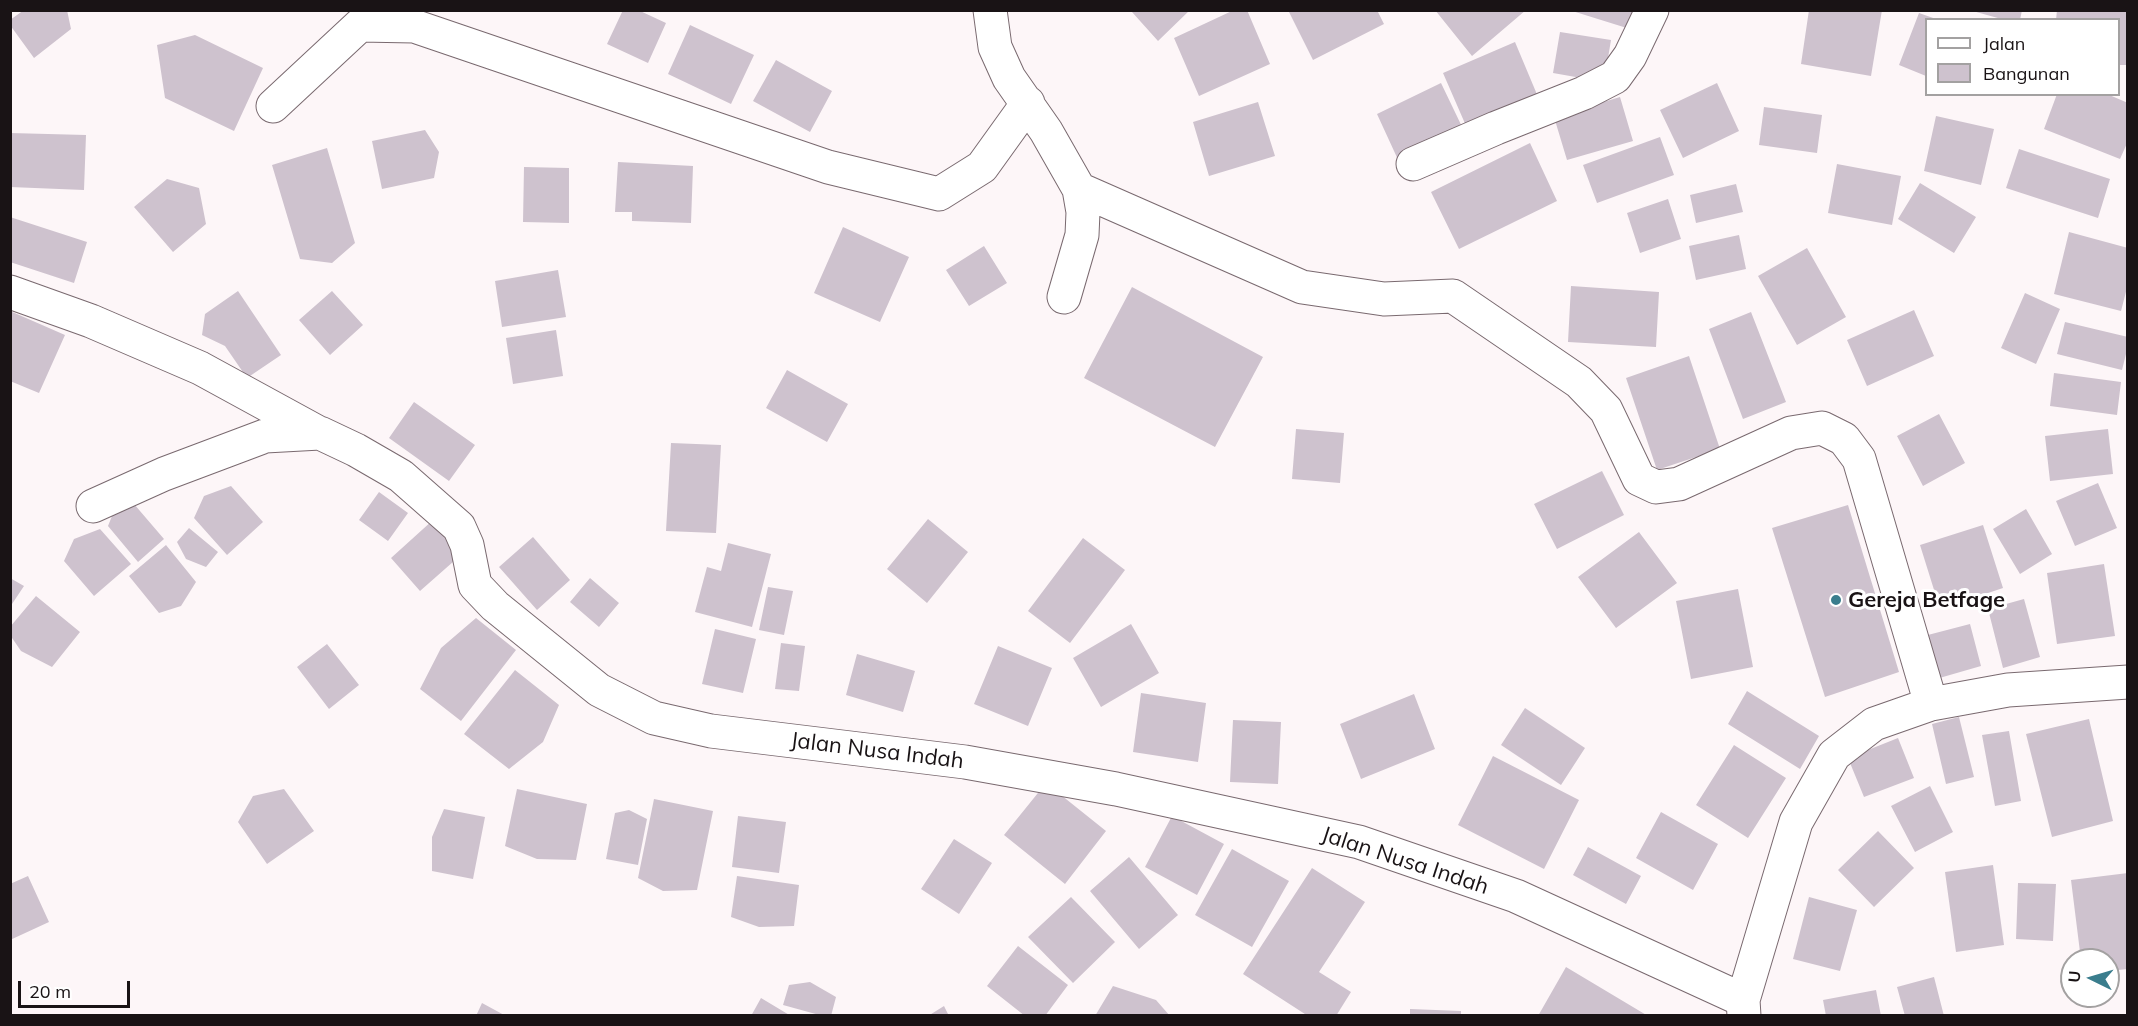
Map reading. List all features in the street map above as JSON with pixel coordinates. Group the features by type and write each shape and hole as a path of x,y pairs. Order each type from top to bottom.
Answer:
{"street":[{"path":"990,10 995,47 1008,78 1028,103 1079,189 1083,212 1082,235 1064,297"},
{"path":"1413,164 1615,78 1630,56 1652,10"},
{"path":"273,106 360,25 414,26 828,167 939,194 982,167 1028,103"},
{"path":"1079,189 1302,287 1384,299 1453,296 1579,382 1606,410 1639,479 1656,487 1679,484 1791,433 1822,428 1844,439 1859,459 1931,704"},
{"path":"10,292 92,321 201,368 320,433"},
{"name":"Jalan Nusa Indah","path":"93,506 164,474 266,436 320,433 356,450 401,476 459,527 467,545 475,585 495,606 599,690 654,718 711,731 965,762 1116,789 1359,842 1516,896 1744,1008"},
{"path":"1744,1008 1796,822 1834,755 1874,724 1931,704 2008,690 2127,682"}],"building":[{"path":"24,10 67,10 71,29 34,58 10,25 10,20"},
{"path":"623,10 638,10 666,23 648,63 607,44"},
{"path":"1134,10 1190,10 1158,41 1132,12"},
{"path":"1234,10 1247,10 1270,64 1199,96 1174,38"},
{"path":"1288,10 1377,10 1384,24 1313,60"},
{"path":"1435,10 1526,10 1472,56"},
{"path":"1569,10 1635,10 1630,29"},
{"path":"1809,10 1882,10 1871,76 1801,64"},
{"path":"1969,10 2022,10 2020,18 1998,18"},
{"path":"2057,10 2128,10 2128,65 2120,65 2120,18 2056,18"},
{"path":"1919,13 1933,18 1925,18 1925,76 1899,65"},
{"path":"690,25 754,55 731,104 668,74"},
{"path":"1560,32 1611,40 1604,82 1553,73"},
{"path":"195,35 263,68 234,131 165,98 157,45"},
{"path":"1515,42 1541,104 1470,135 1443,73"},
{"path":"776,60 832,91 810,132 753,101"},
{"path":"1441,83 1465,133 1400,164 1377,114"},
{"path":"1717,83 1739,131 1683,158 1660,110"},
{"path":"2056,96 2112,96 2128,103 2128,141 2120,159 2044,129"},
{"path":"1620,97 1633,141 1567,160 1554,117"},
{"path":"1258,102 1275,156 1209,176 1193,122"},
{"path":"1764,107 1822,115 1817,153 1759,145"},
{"path":"1936,116 1994,129 1981,185 1924,171"},
{"path":"425,130 439,152 434,178 382,189 372,141"},
{"path":"10,133 86,135 84,190 10,187"},
{"path":"1660,137 1674,175 1597,203 1583,165"},
{"path":"1530,143 1557,201 1459,249 1431,192"},
{"path":"327,148 355,243 332,263 300,259 272,165"},
{"path":"2019,149 2110,179 2098,218 2006,188"},
{"path":"618,162 693,166 691,223 632,221 632,212 615,212"},
{"path":"1837,164 1901,176 1892,225 1828,213"},
{"path":"524,167 569,168 569,223 523,222"},
{"path":"167,179 199,188 206,224 173,252 134,207"},
{"path":"1920,183 1976,217 1954,253 1898,219"},
{"path":"1736,184 1743,212 1696,223 1690,195"},
{"path":"1668,199 1681,239 1640,253 1627,213"},
{"path":"10,217 87,242 74,283 10,262"},
{"path":"843,227 909,257 880,322 814,293"},
{"path":"2069,232 2128,248 2128,284 2121,311 2054,294"},
{"path":"1739,235 1746,269 1696,280 1689,246"},
{"path":"984,246 1007,283 969,306 946,270"},
{"path":"1807,248 1846,317 1797,345 1758,276"},
{"path":"558,270 566,317 502,327 495,281"},
{"path":"1571,286 1659,292 1656,347 1568,342"},
{"path":"1132,287 1263,357 1215,447 1084,378"},
{"path":"238,291 281,355 247,378 225,346 202,335 205,314"},
{"path":"332,291 363,325 330,355 299,320"},
{"path":"2025,293 2060,309 2036,364 2001,348"},
{"path":"1914,310 1934,356 1867,386 1847,340"},
{"path":"10,311 65,335 39,393 10,381"},
{"path":"1751,312 1786,402 1743,419 1709,329"},
{"path":"2065,322 2128,337 2122,370 2057,354"},
{"path":"556,330 563,376 513,384 506,338"},
{"path":"1689,356 1720,449 1657,470 1626,378"},
{"path":"787,370 848,404 827,442 766,408"},
{"path":"2054,373 2121,382 2117,415 2050,406"},
{"path":"414,402 475,445 449,481 389,438"},
{"path":"1939,414 1965,463 1923,486 1897,436"},
{"path":"1296,429 1344,433 1340,483 1292,479"},
{"path":"2108,429 2113,474 2050,481 2045,436"},
{"path":"671,443 721,445 716,533 666,531"},
{"path":"1602,471 1624,515 1557,549 1534,504"},
{"path":"2098,483 2117,528 2075,546 2056,501"},
{"path":"231,486 263,522 227,555 194,518 204,496"},
{"path":"379,492 408,513 388,541 359,520"},
{"path":"134,504 164,539 138,562 108,526 114,511"},
{"name":"Gereja Betfage","path":"1848,505 1899,672 1825,697 1772,528"},
{"path":"2026,509 2052,554 2020,574 1993,529"},
{"path":"928,519 968,552 927,603 887,569"},
{"path":"433,520 462,554 420,591 391,558"},
{"path":"1983,525 2003,588 1940,609 1920,545"},
{"path":"189,528 218,552 206,567 186,559 177,542"},
{"path":"100,529 131,564 94,596 64,561 74,539"},
{"path":"1639,532 1677,583 1616,628 1578,577"},
{"path":"533,537 570,580 537,610 499,567"},
{"path":"1083,538 1125,570 1070,643 1028,611"},
{"path":"728,543 771,554 752,627 695,612 707,567 721,571"},
{"path":"166,545 196,582 181,606 159,613 129,576"},
{"path":"2104,564 2115,636 2057,644 2047,573"},
{"path":"10,578 24,586 10,607"},
{"path":"590,578 619,603 599,627 570,602"},
{"path":"768,587 793,591 784,635 759,630"},
{"path":"1738,589 1753,667 1691,679 1676,601"},
{"path":"36,596 80,632 52,667 21,651 10,635 10,627"},
{"path":"2024,599 2040,657 2003,668 1988,609"},
{"path":"476,618 516,650 461,721 420,689 441,648"},
{"path":"1131,624 1159,673 1101,707 1073,658"},
{"path":"1970,624 1981,666 1936,679 1924,636"},
{"path":"715,629 756,639 743,693 702,684"},
{"path":"781,643 805,646 799,691 775,689"},
{"path":"327,644 359,685 329,709 297,667"},
{"path":"998,646 1052,668 1028,726 974,704"},
{"path":"857,654 915,671 903,712 846,695"},
{"path":"515,670 559,705 543,742 509,769 464,734"},
{"path":"1747,691 1819,736 1800,769 1728,724"},
{"path":"1141,693 1206,703 1198,762 1133,752"},
{"path":"1414,694 1435,749 1361,779 1340,724"},
{"path":"1525,708 1585,748 1561,785 1501,745"},
{"path":"1959,717 1974,777 1946,784 1932,724"},
{"path":"2089,719 2113,821 2052,837 2026,734"},
{"path":"1233,720 1281,722 1278,784 1230,782"},
{"path":"2009,731 2021,801 1995,806 1982,735"},
{"path":"1898,738 1914,778 1864,797 1848,758"},
{"path":"1734,745 1786,778 1748,838 1696,805"},
{"path":"1493,756 1579,800 1544,869 1458,825"},
{"path":"1046,783 1106,831 1065,884 1004,835"},
{"path":"1930,786 1953,832 1915,852 1891,806"},
{"path":"284,789 314,831 267,864 238,822 253,796"},
{"path":"517,789 587,804 576,860 537,859 505,846"},
{"path":"654,799 713,811 697,890 663,891 638,878"},
{"path":"444,809 485,817 473,879 432,871 432,837"},
{"path":"629,810 647,819 638,865 606,859 615,813"},
{"path":"1661,812 1718,844 1693,890 1636,858"},
{"path":"738,816 786,822 779,873 732,867"},
{"path":"1172,816 1224,844 1197,895 1145,867"},
{"path":"1878,831 1914,868 1874,907 1838,870"},
{"path":"954,839 992,863 959,914 921,889"},
{"path":"1588,847 1641,876 1626,904 1573,875"},
{"path":"1232,849 1289,881 1252,947 1195,915"},
{"path":"1129,857 1178,915 1139,949 1090,891"},
{"path":"1993,865 2004,945 1956,952 1945,872"},
{"path":"1312,868 1365,902 1319,972 1351,992 1336,1016 1308,1016 1243,974"},
{"path":"2128,873 2128,969 2120,970 2120,948 2080,948 2071,880"},
{"path":"28,876 49,922 10,940 10,884"},
{"path":"737,876 799,885 794,926 759,927 731,917"},
{"path":"2018,883 2056,884 2053,941 2016,939"},
{"path":"1071,897 1115,942 1073,983 1028,937"},
{"path":"1809,897 1857,910 1840,971 1793,959"},
{"path":"1018,946 1068,985 1045,1016 1025,1016 987,986"},
{"path":"1566,967 1648,1016 1538,1016"},
{"path":"1934,977 1944,1016 1905,1016 1897,987"},
{"path":"810,982 836,997 831,1016 783,1005 789,985"},
{"path":"1113,986 1156,1000 1170,1016 1095,1016"},
{"path":"1876,990 1881,1016 1826,1016 1823,1000"},
{"path":"761,998 791,1016 751,1016"},
{"path":"482,1003 506,1016 476,1016"},
{"path":"944,1006 949,1016 928,1016"},
{"path":"1410,1009 1461,1011 1461,1016 1410,1016"}],"place":[{"name":"Gereja Betfage","path":"1836,600"}]}
